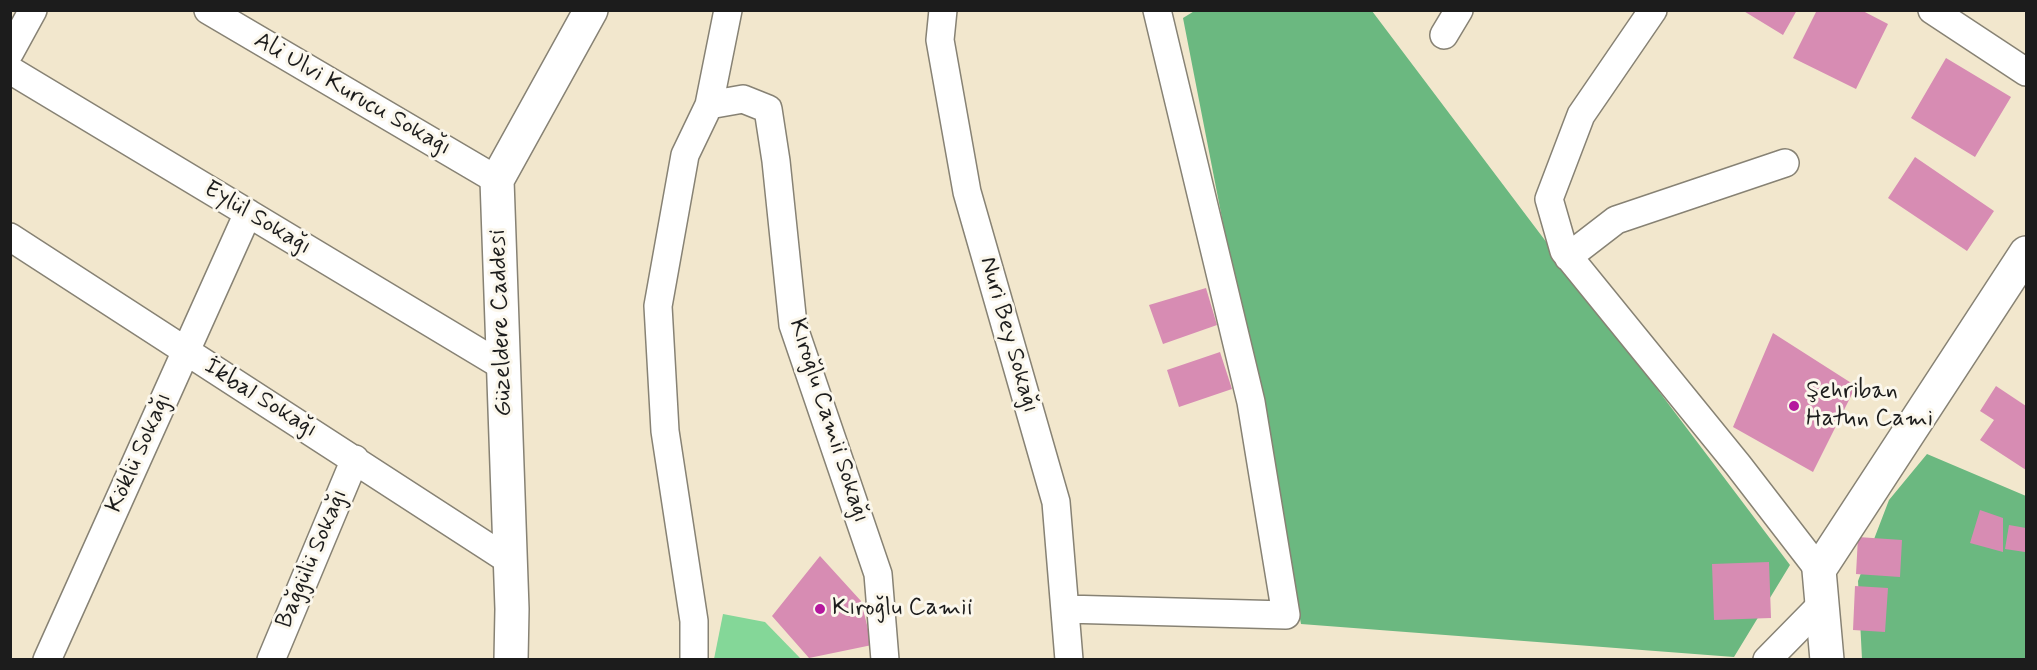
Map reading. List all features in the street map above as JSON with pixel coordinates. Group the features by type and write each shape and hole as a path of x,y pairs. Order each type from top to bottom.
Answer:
{"street":[{"path":"10,52 33,10"},
{"name":"Ali Ulvi Kurucu Sokağı","path":"208,10 497,180"},
{"path":"497,180 591,10"},
{"path":"694,660 694,621 665,430 658,306 685,155 709,105 728,10"},
{"name":"Nuri Bey Sokağı","path":"942,10 940,40 967,192 1056,502 1069,660"},
{"path":"1065,609 1286,615 1251,402 1157,10"},
{"path":"1444,35 1459,10"},
{"path":"1653,10 1581,115 1549,199 1564,251 1568,257 1738,465 1819,570 1827,660"},
{"path":"1932,10 2026,72"},
{"name":"Eylül Sokağı","path":"10,70 504,367"},
{"name":"Kıroğlu Camii Sokağı","path":"709,105 743,99 768,109 776,161 793,325 878,574 885,660"},
{"path":"1568,257 1616,220 1785,163"},
{"name":"Güzeldere Caddesi","path":"497,180 510,561 511,660"},
{"name":"Köklü Sokağı","path":"55,657 185,351 248,213"},
{"name":"İkbal Sokağı","path":"10,237 510,561"},
{"path":"1819,570 2026,253"},
{"name":"Bağgülü Sokağı","path":"271,660 355,459"},
{"path":"1767,660 1822,604"}],"green space":[{"path":"1196,10 1372,11 1790,565 1734,657 1301,624 1183,18"},
{"path":"1927,454 2026,496 2026,659 1862,659 1858,581 1889,500"},
{"path":"723,614 765,622 801,659 714,659"}],"building":[{"path":"1742,10 1797,10 1783,35"},
{"path":"1817,10 1861,10 1888,24 1856,89 1793,58"},
{"path":"1946,58 2011,97 1975,157 1911,118"},
{"path":"1915,157 1994,211 1967,251 1888,198"},
{"path":"1206,288 1217,325 1163,344 1149,305"},
{"name":"Şehriban Hatun Cami","path":"1773,333 1856,386 1813,472 1733,427"},
{"path":"1220,352 1232,389 1179,407 1167,370"},
{"path":"1996,386 2026,406 2026,470 1980,440 1994,420 1980,411"},
{"path":"1980,510 2003,518 2003,552 1970,543"},
{"path":"2009,525 2026,528 2025,552 2005,549"},
{"path":"1858,537 1902,540 1900,577 1856,574"},
{"name":"Kıroğlu Camii","path":"820,556 861,601 872,645 809,658 772,616"},
{"path":"1769,562 1771,618 1714,620 1712,564"},
{"path":"1855,586 1888,588 1885,632 1853,630"}],"place":[{"name":"Şehriban Hatun Cami","path":"1794,406"},
{"name":"Kıroğlu Camii","path":"820,609"}]}
